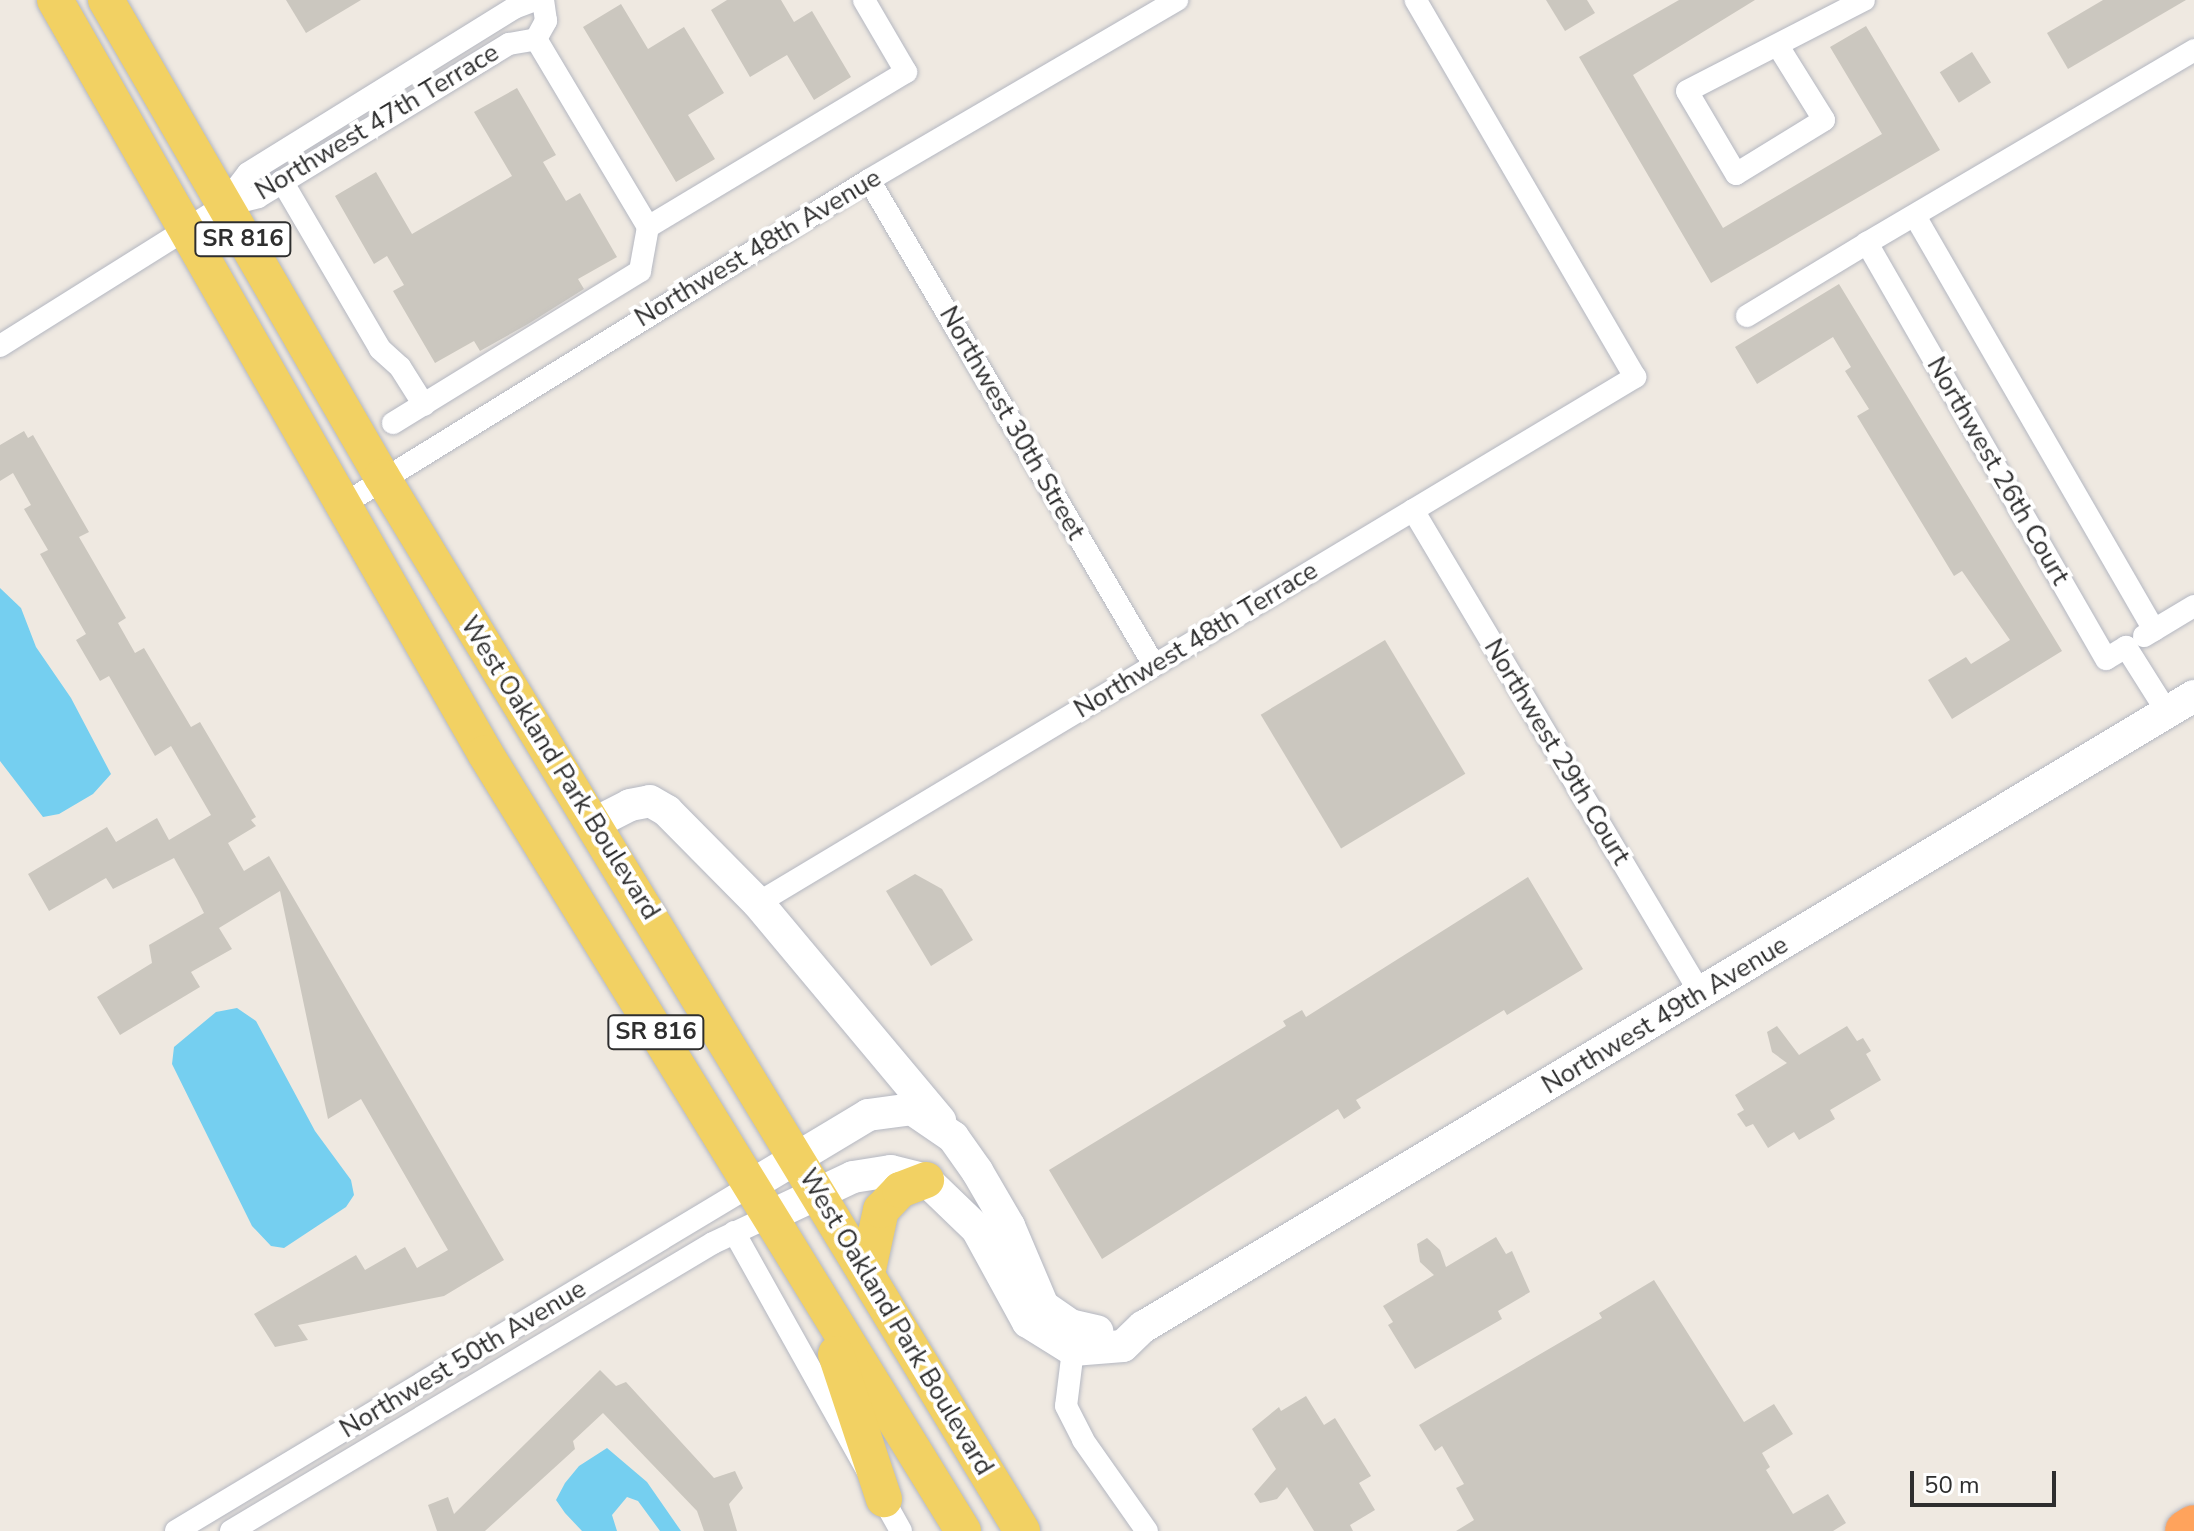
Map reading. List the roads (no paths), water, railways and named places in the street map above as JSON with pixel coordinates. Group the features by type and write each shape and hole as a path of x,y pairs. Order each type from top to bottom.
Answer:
{"highway":[{"path":"2186,1531 2194,1526"}],"main road":[{"name":"West Oakland Park Boulevard","path":"55,0 188,227 485,753 963,1531"},
{"name":"West Oakland Park Boulevard","path":"106,0 382,477 595,823 1022,1531"},
{"path":"867,1274 881,1210 900,1190 926,1180"},
{"path":"814,1292 884,1499"}],"street":[{"name":"Northwest 47th Terrace","path":"223,206 248,173 514,8 535,0"},
{"path":"543,0 546,21 536,39 648,227 906,72 864,0"},
{"name":"Northwest 48th Avenue","path":"344,504 382,477 869,180 1177,0"},
{"name":"Northwest 48th Terrace","path":"758,903 1635,377 1416,0"},
{"path":"1778,46 1824,120 1736,174 1687,91 1751,54 1778,46 1864,0"},
{"name":"Northwest 47th Terrace","path":"0,346 223,206 258,197 509,44 536,39"},
{"path":"1747,316 2194,50"},
{"name":"Northwest 30th Street","path":"869,180 1154,665"},
{"path":"282,181 380,349 400,367 424,405"},
{"path":"1915,216 2154,630"},
{"name":"Northwest 48th Avenue","path":"393,423 640,271 648,227"},
{"name":"Northwest 26th Court","path":"1867,243 2106,659 2126,647"},
{"name":"Northwest 29th Court","path":"1413,510 1701,994"},
{"path":"2180,704 2126,647 2194,606"},
{"name":"Northwest 49th Avenue","path":"1073,1350 1108,1350 1136,1334 2180,704"},
{"path":"595,823 624,806 650,801 667,811 758,903 953,1137 1009,1226 1043,1306 1089,1331 1136,1334"},
{"path":"750,1186 882,1109 912,1109 953,1137"},
{"path":"768,1217 853,1177 891,1171 926,1180 977,1229 1028,1322 1073,1350 1066,1406 1083,1440 1147,1531"},
{"name":"Northwest 50th Avenue","path":"176,1531 750,1186"},
{"name":"Northwest 50th Avenue","path":"240,1526 734,1232 768,1217"},
{"path":"734,1232 901,1531"},
{"path":"380,1408 395,1433"},
{"path":"233,1496 240,1526"}],"water":[{"path":"0,588 21,608 36,647 71,698 111,774 93,794 59,814 43,817 0,761"},
{"path":"237,1008 256,1021 315,1131 351,1180 354,1195 346,1207 284,1248 271,1246 252,1226 172,1064 174,1047 216,1012"},
{"path":"607,1448 647,1482 681,1531 660,1531 638,1501 627,1497 612,1515 617,1531 582,1531 565,1513 556,1500 565,1483 579,1466"}]}
